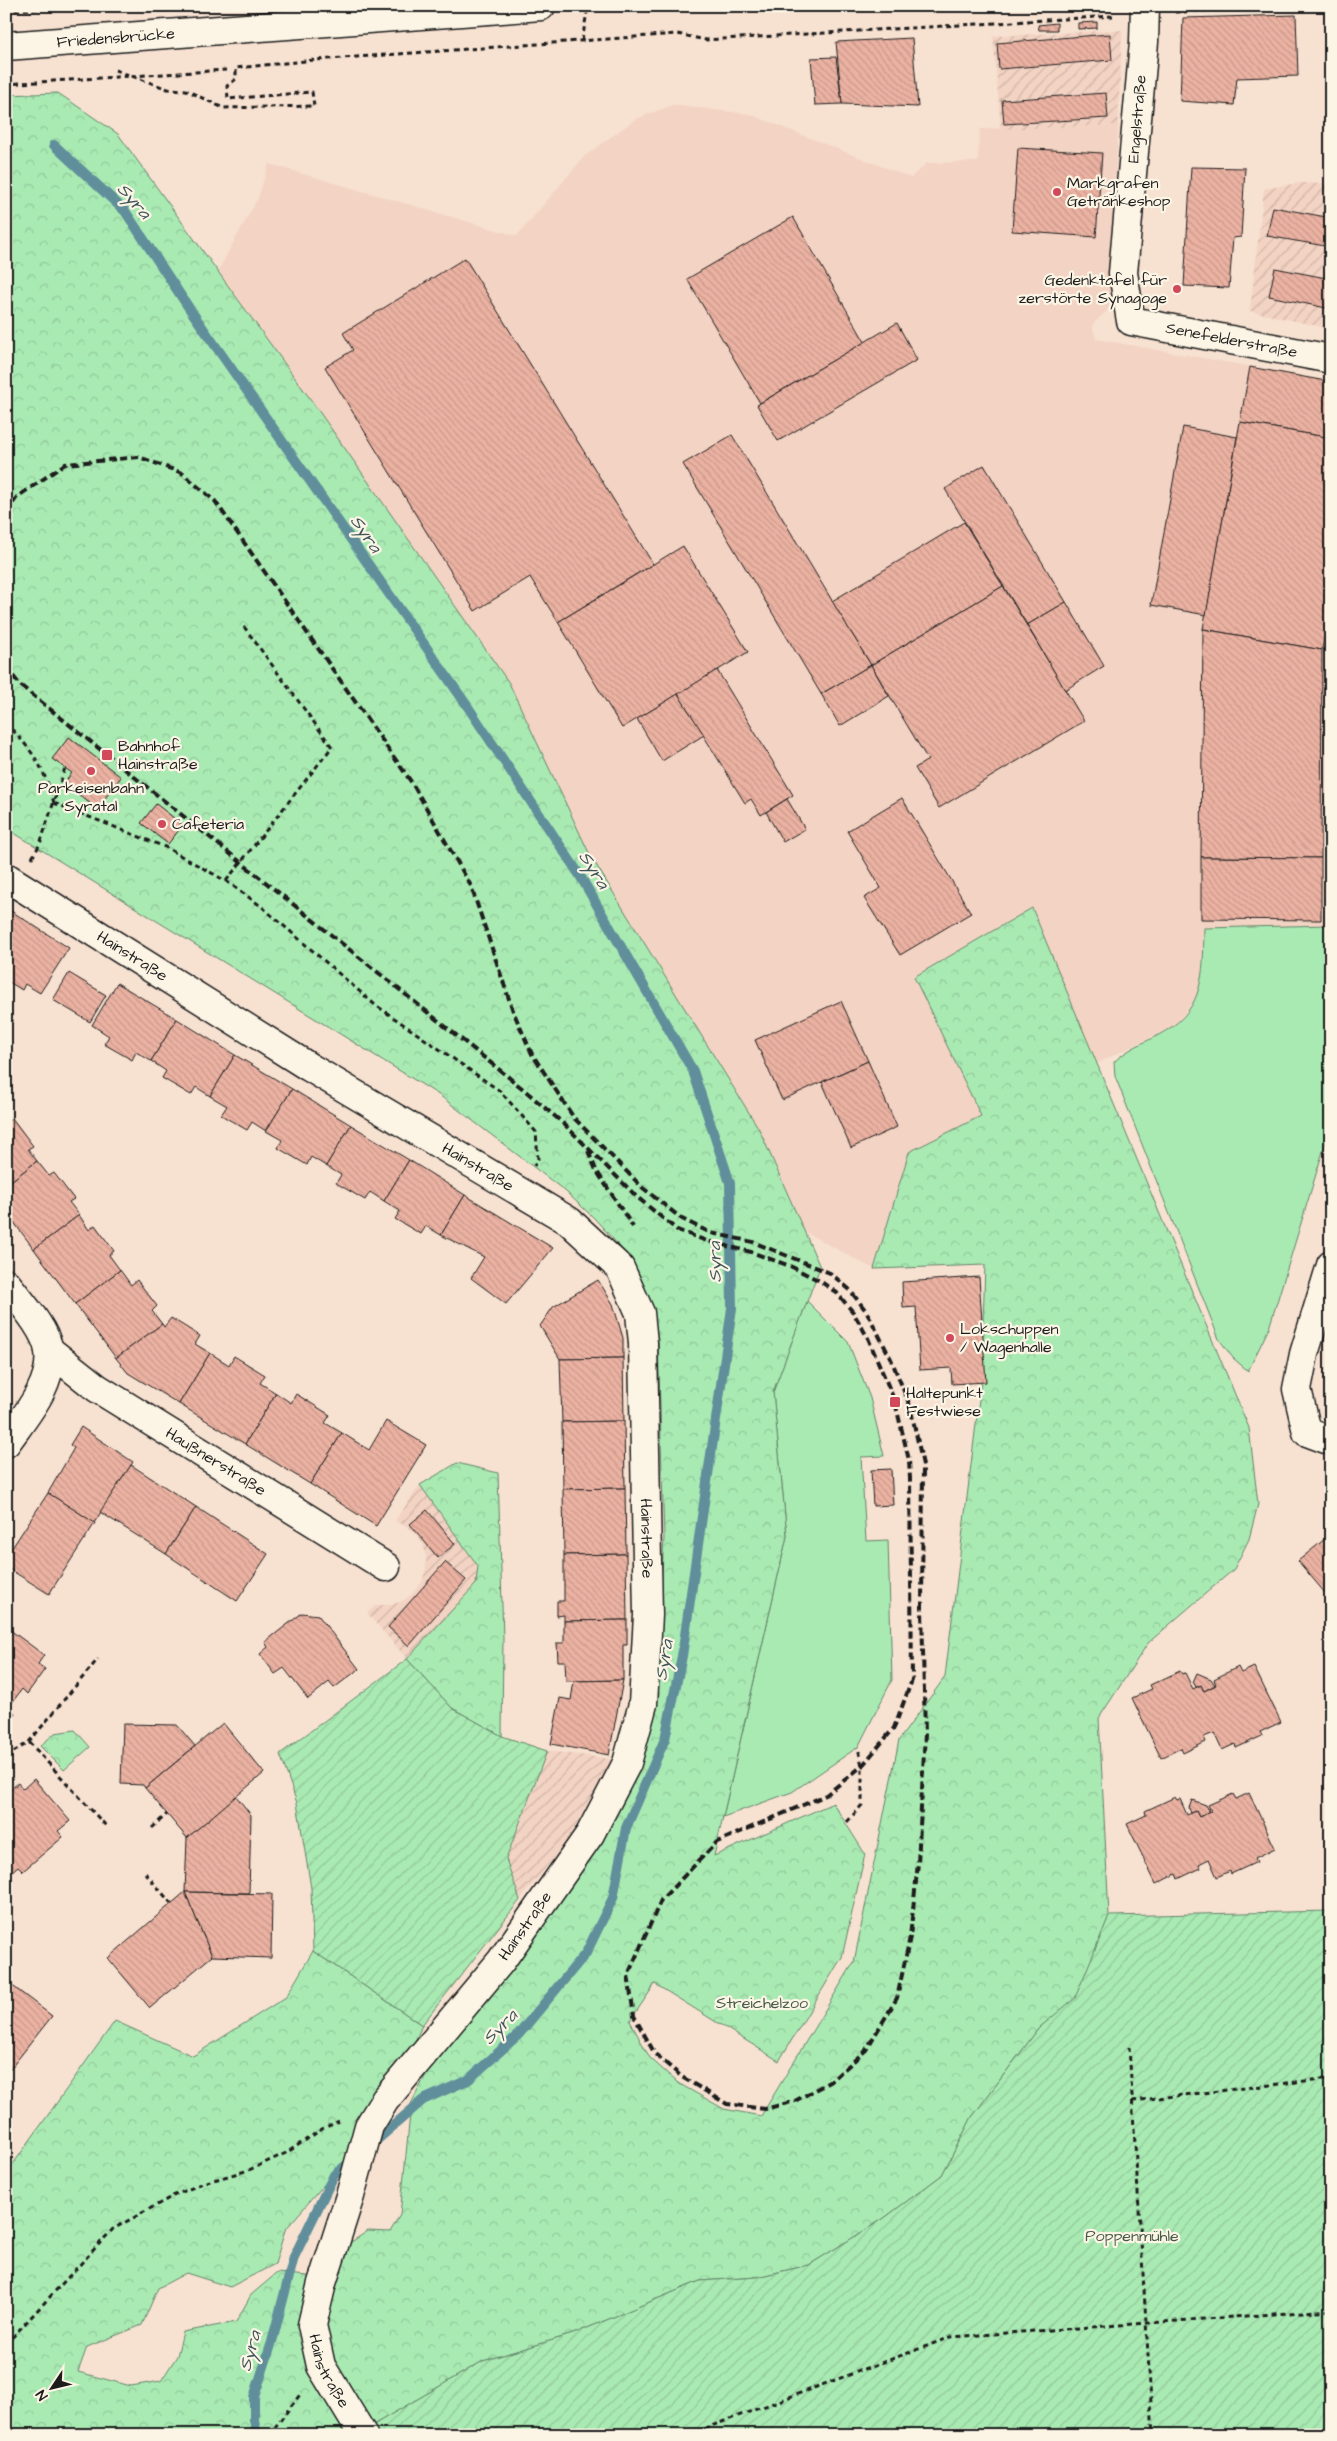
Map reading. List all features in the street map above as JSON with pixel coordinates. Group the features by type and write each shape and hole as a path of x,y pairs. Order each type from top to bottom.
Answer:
{"street":[{"name":"Friedensbrücke","path":"6,46 540,6"},
{"name":"Engelstraße","path":"1131,322 1123,274 1144,42 1145,10"},
{"name":"Senefelderstraße","path":"1131,322 1331,359"},
{"name":"Hainstraße","path":"6,877 309,1067 569,1221 620,1268 640,1313 643,1343 648,1615 643,1704 627,1763 590,1834 501,1962 385,2100 369,2126 350,2196 322,2283 312,2325 321,2366 364,2435"},
{"path":"1319,1436 1297,1389 1304,1354 1331,1265"},
{"path":"6,1283 42,1332 49,1350 48,1370 41,1391 6,1443"},
{"name":"Haußnerstraße","path":"49,1350 97,1388 386,1567"}],"path":[{"path":"6,11 70,6"},
{"path":"582,41 588,6"},
{"path":"112,69 168,88 186,90 223,108 314,106 312,92 228,99 227,86 236,79 236,68 315,60 677,34 706,40 1145,10 1321,6"},
{"path":"6,84 226,70"},
{"path":"226,881 332,747 242,624"},
{"path":"6,722 34,753 45,774 54,803"},
{"path":"32,859 40,844 65,768"},
{"path":"54,803 165,847 226,881 262,906 374,1004 500,1091 536,1132 538,1159 523,1193"},
{"path":"6,1757 29,1742 98,1659"},
{"path":"29,1742 106,1826"},
{"path":"847,1822 862,1805 862,1766 858,1747"},
{"path":"152,1828 167,1814"},
{"path":"145,1873 171,1904"},
{"path":"1129,2047 1153,2435"},
{"path":"1132,2101 1331,2078"},
{"path":"6,2344 113,2228 173,2196 203,2183 249,2170 286,2153 322,2129 340,2121"},
{"path":"687,2435 951,2338 1331,2310"},
{"path":"269,2435 321,2366"}],"shaded area":[{"path":"1122,30 1118,125 1001,129 993,36"},
{"path":"673,105 749,114 911,178 927,163 978,162 980,129 1118,125 1110,308 1092,325 1096,339 1331,381 1331,636 1328,653 1330,925 1204,928 1202,980 1192,1005 1174,1026 1096,1064 1032,908 914,977 981,1116 909,1152 874,1269 805,1232 759,1129 590,855 509,683 311,400 218,271 258,198 269,164 517,236 585,156 636,119"},
{"path":"1299,183 1331,184 1331,329 1250,311 1264,189"},
{"path":"420,1485 478,1566 476,1584 407,1659 367,1613 376,1605 390,1605 403,1601 422,1582 426,1569 423,1544 416,1534 406,1526 395,1521"},
{"path":"547,1751 612,1759 568,1840 520,1900 506,1859"}],"green space":[{"name":"Streichelzoo","path":"58,93 118,134 311,400 509,683 590,855 759,1129 820,1267 773,1392 787,1536 714,1856 833,1803 865,1854 842,1957 779,2061 655,1984 630,2021 650,2058 678,2083 724,2109 761,2116 854,1962 899,1740 945,1677 981,1383 985,1265 874,1269 909,1152 981,1116 914,977 1032,908 1249,1428 1258,1504 1249,1539 1234,1569 1148,1643 1099,1718 1109,1916 1076,1998 1039,2028 972,2117 942,2175 883,2219 809,2265 757,2277 700,2281 573,2334 483,2361 373,2425 379,2435 6,2435 6,2174 115,2021 193,2056 286,1997 313,1951 422,2025 401,2075 346,2159 285,2230 275,2264 230,2287 186,2273 158,2288 142,2325 87,2347 78,2372 131,2386 161,2381 177,2356 183,2332 236,2322 251,2295 277,2273 326,2278 342,2248 368,2231 390,2232 400,2215 411,2104 437,2053 479,2004 654,1706 664,1538 658,1339 651,1303 631,1259 594,1218 565,1191 439,1095 6,828 6,95"},
{"path":"1331,636 1331,927 1328,653"},
{"path":"1330,925 1331,1125 1269,1328 1248,1371 1233,1358 1219,1339 1115,1076 1114,1062 1128,1051 1173,1026 1192,1006 1200,982 1204,928"},
{"path":"807,1301 848,1342 870,1398 884,1456 861,1457 866,1541 888,1540 892,1680 858,1747 792,1792 723,1817 787,1536 773,1392"},
{"path":"457,1463 498,1473 503,1638 502,1736 452,1708 407,1659 476,1584 478,1566 420,1485"},
{"path":"407,1659 452,1708 502,1736 547,1751 506,1859 520,1900 422,2025 313,1951 311,1888 297,1803 280,1754"},
{"path":"75,1730 90,1747 64,1770 40,1746 55,1733"},
{"name":"Poppenmühle","path":"1331,1911 1331,2435 379,2435 373,2425 483,2361 573,2334 700,2281 757,2277 809,2265 883,2219 942,2175 972,2117 1039,2028 1075,1998 1109,1916"}],"building":[{"path":"1296,15 1298,76 1237,78 1234,105 1180,101 1183,18"},
{"path":"1097,22 1097,28 1078,29 1078,23"},
{"path":"1057,23 1057,30 1039,30 1038,25"},
{"path":"1110,34 1112,60 999,69 997,43"},
{"path":"912,38 918,107 842,104 836,42"},
{"path":"836,57 842,104 815,105 811,58"},
{"path":"1106,93 1108,118 1004,124 1002,100"},
{"name":"Markgrafen Getränkeshop","path":"1018,148 1102,153 1096,237 1012,231"},
{"path":"1191,167 1245,168 1241,237 1233,238 1229,288 1184,286"},
{"path":"1273,207 1331,218 1331,247 1267,236"},
{"path":"793,217 865,342 760,403 687,279"},
{"path":"465,258 653,564 558,622 530,577 475,611 325,367 353,350 343,333"},
{"path":"1275,268 1331,279 1331,309 1269,296"},
{"path":"897,323 917,360 778,441 757,405"},
{"path":"1250,367 1331,382 1331,438 1240,422"},
{"path":"1240,422 1331,438 1331,599 1322,650 1203,629"},
{"path":"1183,427 1237,437 1206,615 1151,605"},
{"path":"732,435 871,665 821,694 683,464"},
{"path":"984,465 1066,602 1027,625 945,489"},
{"path":"964,522 1003,586 871,665 832,601"},
{"path":"683,546 748,652 622,728 558,622"},
{"path":"1003,586 1084,721 939,808 915,768 928,760 871,665"},
{"path":"1066,602 1104,666 1065,690 1027,625"},
{"path":"1203,629 1322,650 1321,858 1201,857"},
{"path":"871,665 889,696 840,726 821,694"},
{"path":"717,670 793,795 761,815 751,799 745,803 678,694"},
{"path":"678,694 704,735 662,761 637,719"},
{"name":"Parkeisenbahn Syratal","path":"69,737 121,777 97,809 64,783 72,773 52,759"},
{"path":"902,798 971,913 900,955 864,898 881,888 847,831"},
{"path":"787,799 805,829 783,842 766,812"},
{"name":"Cafeteria","path":"156,804 183,825 168,844 141,823"},
{"path":"1201,857 1321,858 1321,920 1201,919"},
{"path":"11,911 69,948 40,993 25,984 22,990 6,980 6,919"},
{"path":"69,973 106,995 90,1022 53,1000"},
{"path":"117,983 177,1019 151,1061 136,1052 132,1060 104,1044 109,1036 92,1025"},
{"path":"841,1001 868,1061 782,1100 755,1040"},
{"path":"177,1019 235,1055 210,1096 196,1087 191,1095 162,1078 166,1071 151,1061"},
{"path":"235,1055 292,1089 266,1131 252,1122 247,1130 221,1115 227,1106 210,1096"},
{"path":"868,1061 897,1127 851,1148 822,1082"},
{"path":"292,1089 351,1125 326,1166 311,1157 307,1165 278,1148 282,1140 266,1131"},
{"path":"12,1118 33,1146 28,1149 37,1161 6,1185 6,1120 7,1122"},
{"path":"351,1125 409,1160 384,1201 370,1192 365,1200 336,1183 341,1175 326,1166"},
{"path":"409,1160 465,1195 441,1235 426,1226 421,1234 395,1219 400,1211 384,1201"},
{"path":"37,1161 49,1176 54,1173 74,1199 69,1202 79,1215 34,1249 6,1212 6,1185"},
{"path":"465,1195 553,1248 506,1304 471,1278 484,1257 441,1235"},
{"path":"79,1215 89,1230 95,1225 114,1251 109,1255 120,1270 75,1304 34,1249"},
{"path":"120,1270 131,1285 137,1280 157,1306 152,1311 162,1324 116,1358 75,1304"},
{"name":"Lokschuppen / Wagenhalle","path":"979,1277 986,1382 952,1384 951,1368 920,1370 916,1307 903,1308 902,1282"},
{"path":"598,1280 613,1304 623,1338 623,1358 560,1359 540,1326 553,1307"},
{"path":"171,1318 200,1336 195,1344 210,1353 179,1404 128,1373 116,1358 162,1324 164,1327"},
{"path":"210,1353 229,1365 234,1356 265,1375 260,1383 276,1393 245,1444 179,1404"},
{"path":"623,1358 624,1421 562,1422 560,1359"},
{"path":"276,1393 291,1403 296,1394 330,1415 325,1423 342,1433 310,1484 245,1444"},
{"path":"386,1421 426,1445 376,1526 310,1484 342,1433 369,1450"},
{"path":"624,1421 625,1488 563,1489 562,1422"},
{"path":"81,1427 133,1462 94,1523 48,1493 74,1448 70,1445"},
{"path":"131,1465 196,1507 166,1554 100,1512"},
{"path":"891,1469 893,1505 873,1506 871,1470"},
{"path":"625,1488 626,1554 564,1555 563,1489"},
{"path":"48,1493 95,1523 49,1594 6,1567 6,1557"},
{"path":"196,1507 268,1554 237,1601 166,1554"},
{"path":"427,1510 455,1544 438,1558 410,1524"},
{"path":"1331,1534 1331,1600 1298,1561"},
{"path":"626,1554 627,1620 564,1621 564,1615 557,1616 557,1601 564,1601 564,1555"},
{"path":"445,1562 466,1580 409,1646 388,1627"},
{"path":"302,1613 318,1615 359,1669 334,1688 329,1682 308,1699 284,1668 275,1674 260,1654 268,1647 265,1642"},
{"path":"627,1620 627,1645 623,1645 623,1680 566,1681 565,1661 558,1661 557,1643 564,1643 564,1621"},
{"path":"6,1627 44,1655 38,1664 45,1669 27,1694 22,1689 8,1708 15,1713 6,1724"},
{"path":"1238,1667 1241,1673 1254,1667 1281,1722 1260,1732 1262,1736 1236,1748 1235,1744 1222,1750 1214,1733 1204,1737 1206,1742 1183,1753 1181,1748 1161,1758 1132,1698 1152,1689 1150,1685 1180,1671 1182,1674 1185,1673 1193,1689 1201,1685 1204,1691 1216,1685 1214,1679"},
{"path":"1197,1673 1211,1679 1215,1685 1204,1691 1201,1685 1196,1687 1193,1682"},
{"path":"623,1680 609,1755 551,1744 560,1698 571,1700 574,1681"},
{"path":"223,1723 264,1773 187,1838 145,1788"},
{"path":"123,1724 177,1725 195,1746 145,1788 143,1785 121,1784"},
{"path":"34,1779 70,1821 58,1831 63,1837 23,1871 18,1866 10,1873 6,1868 6,1793 18,1783 23,1789"},
{"path":"1249,1793 1275,1848 1255,1858 1257,1862 1231,1874 1230,1871 1217,1877 1209,1859 1199,1864 1201,1868 1178,1879 1176,1874 1156,1884 1127,1824 1146,1815 1145,1811 1175,1797 1177,1800 1180,1799 1187,1815 1196,1811 1199,1817 1211,1811 1208,1805 1233,1794 1236,1799"},
{"path":"236,1796 251,1815 249,1893 185,1892 187,1838"},
{"path":"1192,1800 1206,1805 1209,1811 1199,1817 1196,1811 1191,1813 1189,1808"},
{"path":"185,1892 212,1956 150,2008 108,1958"},
{"path":"185,1892 272,1894 271,1958 212,1956"},
{"path":"6,1981 52,2016 7,2073 6,2072"}],"waterway":[{"name":"Syra","path":"54,145 125,211 189,308 466,704 579,874 693,1071 730,1183 732,1308 682,1656 665,1739 626,1828 613,1898 586,1953 519,2034 468,2080 423,2100 370,2146"},
{"name":"Syra","path":"257,2435 254,2420 254,2397 272,2342 294,2257 334,2175 353,2160"}],"railway":[{"path":"6,513 17,497 65,464 139,457 182,473 215,501 412,783 471,886 513,1011 532,1054 574,1118 643,1188 682,1219 711,1233 753,1242 830,1273 849,1289 867,1312 891,1359 910,1406 923,1465 922,1609 925,1734 918,1863 910,1937 897,1998 866,2050 831,2081 795,2101 765,2109 727,2104 682,2077 655,2054 634,2016 628,1975 661,1900 717,1842 826,1795 862,1766 894,1728 912,1680 909,1460 895,1402 868,1338 853,1312 837,1293 820,1281 790,1266 751,1252 707,1241 677,1230 637,1197 565,1125 522,1088 20,685 6,667"},
{"path":"588,1151 596,1170 633,1227"}],"place":[{"name":"Markgrafen Getränkeshop","path":"1057,192"},
{"name":"Gedenktafel für zerstörte Synagoge","path":"1177,289"},
{"name":"Bahnhof Hainstraße","path":"107,755"},
{"name":"Parkeisenbahn Syratal","path":"91,771"},
{"name":"Cafeteria","path":"162,824"},
{"name":"Lokschuppen / Wagenhalle","path":"950,1338"},
{"name":"Haltepunkt Festwiese","path":"895,1402"}]}
